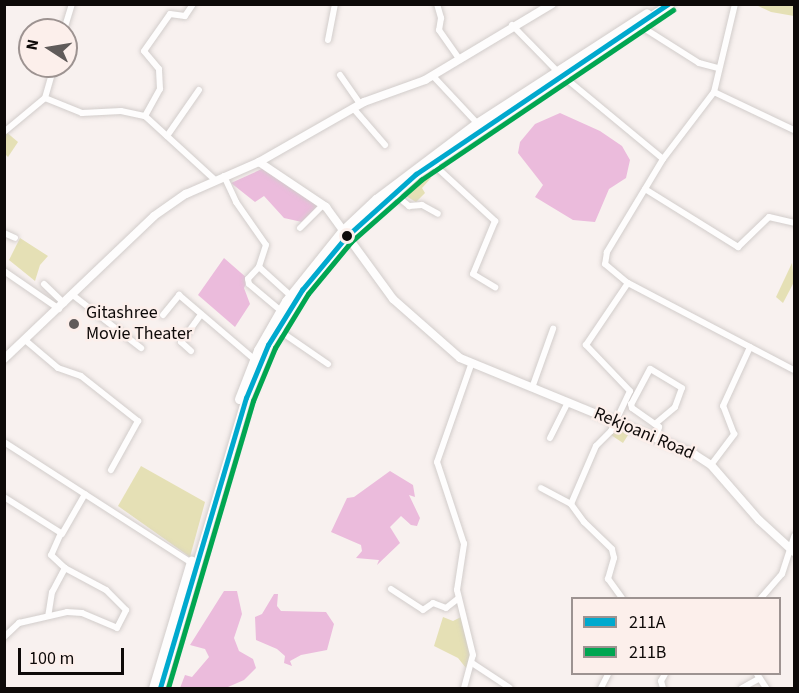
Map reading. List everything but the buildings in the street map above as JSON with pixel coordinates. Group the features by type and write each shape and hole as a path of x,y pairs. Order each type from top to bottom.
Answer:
{"main road":[{"path":"160,688 228,452 252,380 277,329 302,290 344,234 393,193 432,163 659,4"},
{"path":"153,688 254,358 290,296 344,234 409,170 477,123 639,26 669,4"}],"street":[{"path":"145,116 160,89 159,69 144,51 170,14 185,16 193,4"},
{"path":"328,40 335,4"},
{"path":"437,4 441,18 439,30 458,57"},
{"path":"4,359 74,296 154,216 214,180 259,162 356,106 433,76 458,57 552,4"},
{"path":"735,4 714,92 663,159 605,259 628,283 795,370"},
{"path":"512,25 561,74 663,159"},
{"path":"639,26 699,63 718,68"},
{"path":"340,75 356,106 385,145"},
{"path":"433,76 477,123"},
{"path":"4,132 45,98 51,78"},
{"path":"166,136 199,90"},
{"path":"714,92 795,130"},
{"path":"45,98 82,113 121,111 145,116 214,180"},
{"name":"Rekjoani Road","path":"259,162 323,205 393,299 471,365 694,454 711,465 791,549"},
{"path":"432,163 495,221 474,271 475,276 495,287"},
{"path":"224,176 236,202 266,245 259,267 248,279 249,285 280,310"},
{"path":"645,189 738,247 769,217 795,223"},
{"path":"393,193 409,206 422,205 438,214"},
{"path":"300,228 323,205"},
{"path":"4,233 15,238"},
{"path":"259,267 290,296"},
{"path":"4,271 62,306"},
{"path":"571,504 596,446 616,422 630,391 586,345 628,283"},
{"path":"44,284 62,306"},
{"path":"163,315 179,295 254,358"},
{"path":"74,296 141,348"},
{"path":"191,351 181,342 201,314"},
{"path":"277,329 328,364"},
{"path":"532,388 553,329"},
{"path":"25,340 58,368 81,376 138,421 111,470"},
{"path":"711,465 734,434 723,406 750,347"},
{"path":"464,688 472,663 459,598 464,544 437,462 471,365"},
{"path":"655,424 675,407 682,388 650,369 631,404 655,424 659,435 656,439"},
{"path":"550,438 568,402"},
{"path":"4,442 190,562"},
{"path":"541,488 571,504 584,522 612,549 614,558 608,579 621,597"},
{"path":"4,637 12,627 48,616 82,613 117,628 125,618 124,605 106,590 65,568 51,555 85,494"},
{"path":"4,497 62,534"},
{"path":"762,597 782,574 795,536"},
{"path":"48,616 52,592 65,568"},
{"path":"391,589 423,610 433,603 446,608 459,598"},
{"path":"472,663 510,688"},
{"path":"742,688 758,676 766,688"}],"shaded area":[{"path":"756,5 794,5 794,16 771,12"},
{"path":"560,113 600,131 622,146 630,160 626,178 609,189 595,222 573,220 535,197 543,185 518,153 520,142 535,124"},
{"path":"5,131 18,142 8,157 5,154"},
{"path":"264,168 319,206 302,222 284,218 264,196 255,202 231,183"},
{"path":"423,171 431,178 422,188 425,193 416,202 399,192"},
{"path":"20,238 48,256 40,265 35,281 9,260"},
{"path":"224,258 248,279 244,288 250,304 235,327 198,295"},
{"path":"792,263 794,282 783,303 776,297"},
{"path":"616,426 630,432 623,443 611,435"},
{"path":"141,466 205,502 190,557 118,506"},
{"path":"390,471 413,485 415,497 409,495 420,518 417,526 411,525 401,516 390,527 400,543 377,565 379,560 356,558 362,551 361,545 331,532 347,498 354,497"},
{"path":"224,591 237,591 242,614 234,638 239,651 253,659 256,668 244,680 228,687 180,688 185,675 192,677 209,657 205,649 190,645"},
{"path":"274,594 278,594 277,606 281,611 326,612 334,624 327,650 301,655 290,661 292,666 284,663 285,656 277,649 256,640 255,617 262,614"},
{"path":"465,615 473,655 470,673 458,658 434,646 443,617 453,621"}],"transit line":[{"name":"211A","path":"160,688 246,398 268,345 302,290 346,237 416,174 668,4"},
{"name":"211B","path":"168,688 253,401 275,348 308,294 351,242 421,180 673,10"}],"place":[{"name":"Gitashree Movie Theater","path":"74,324"}]}
